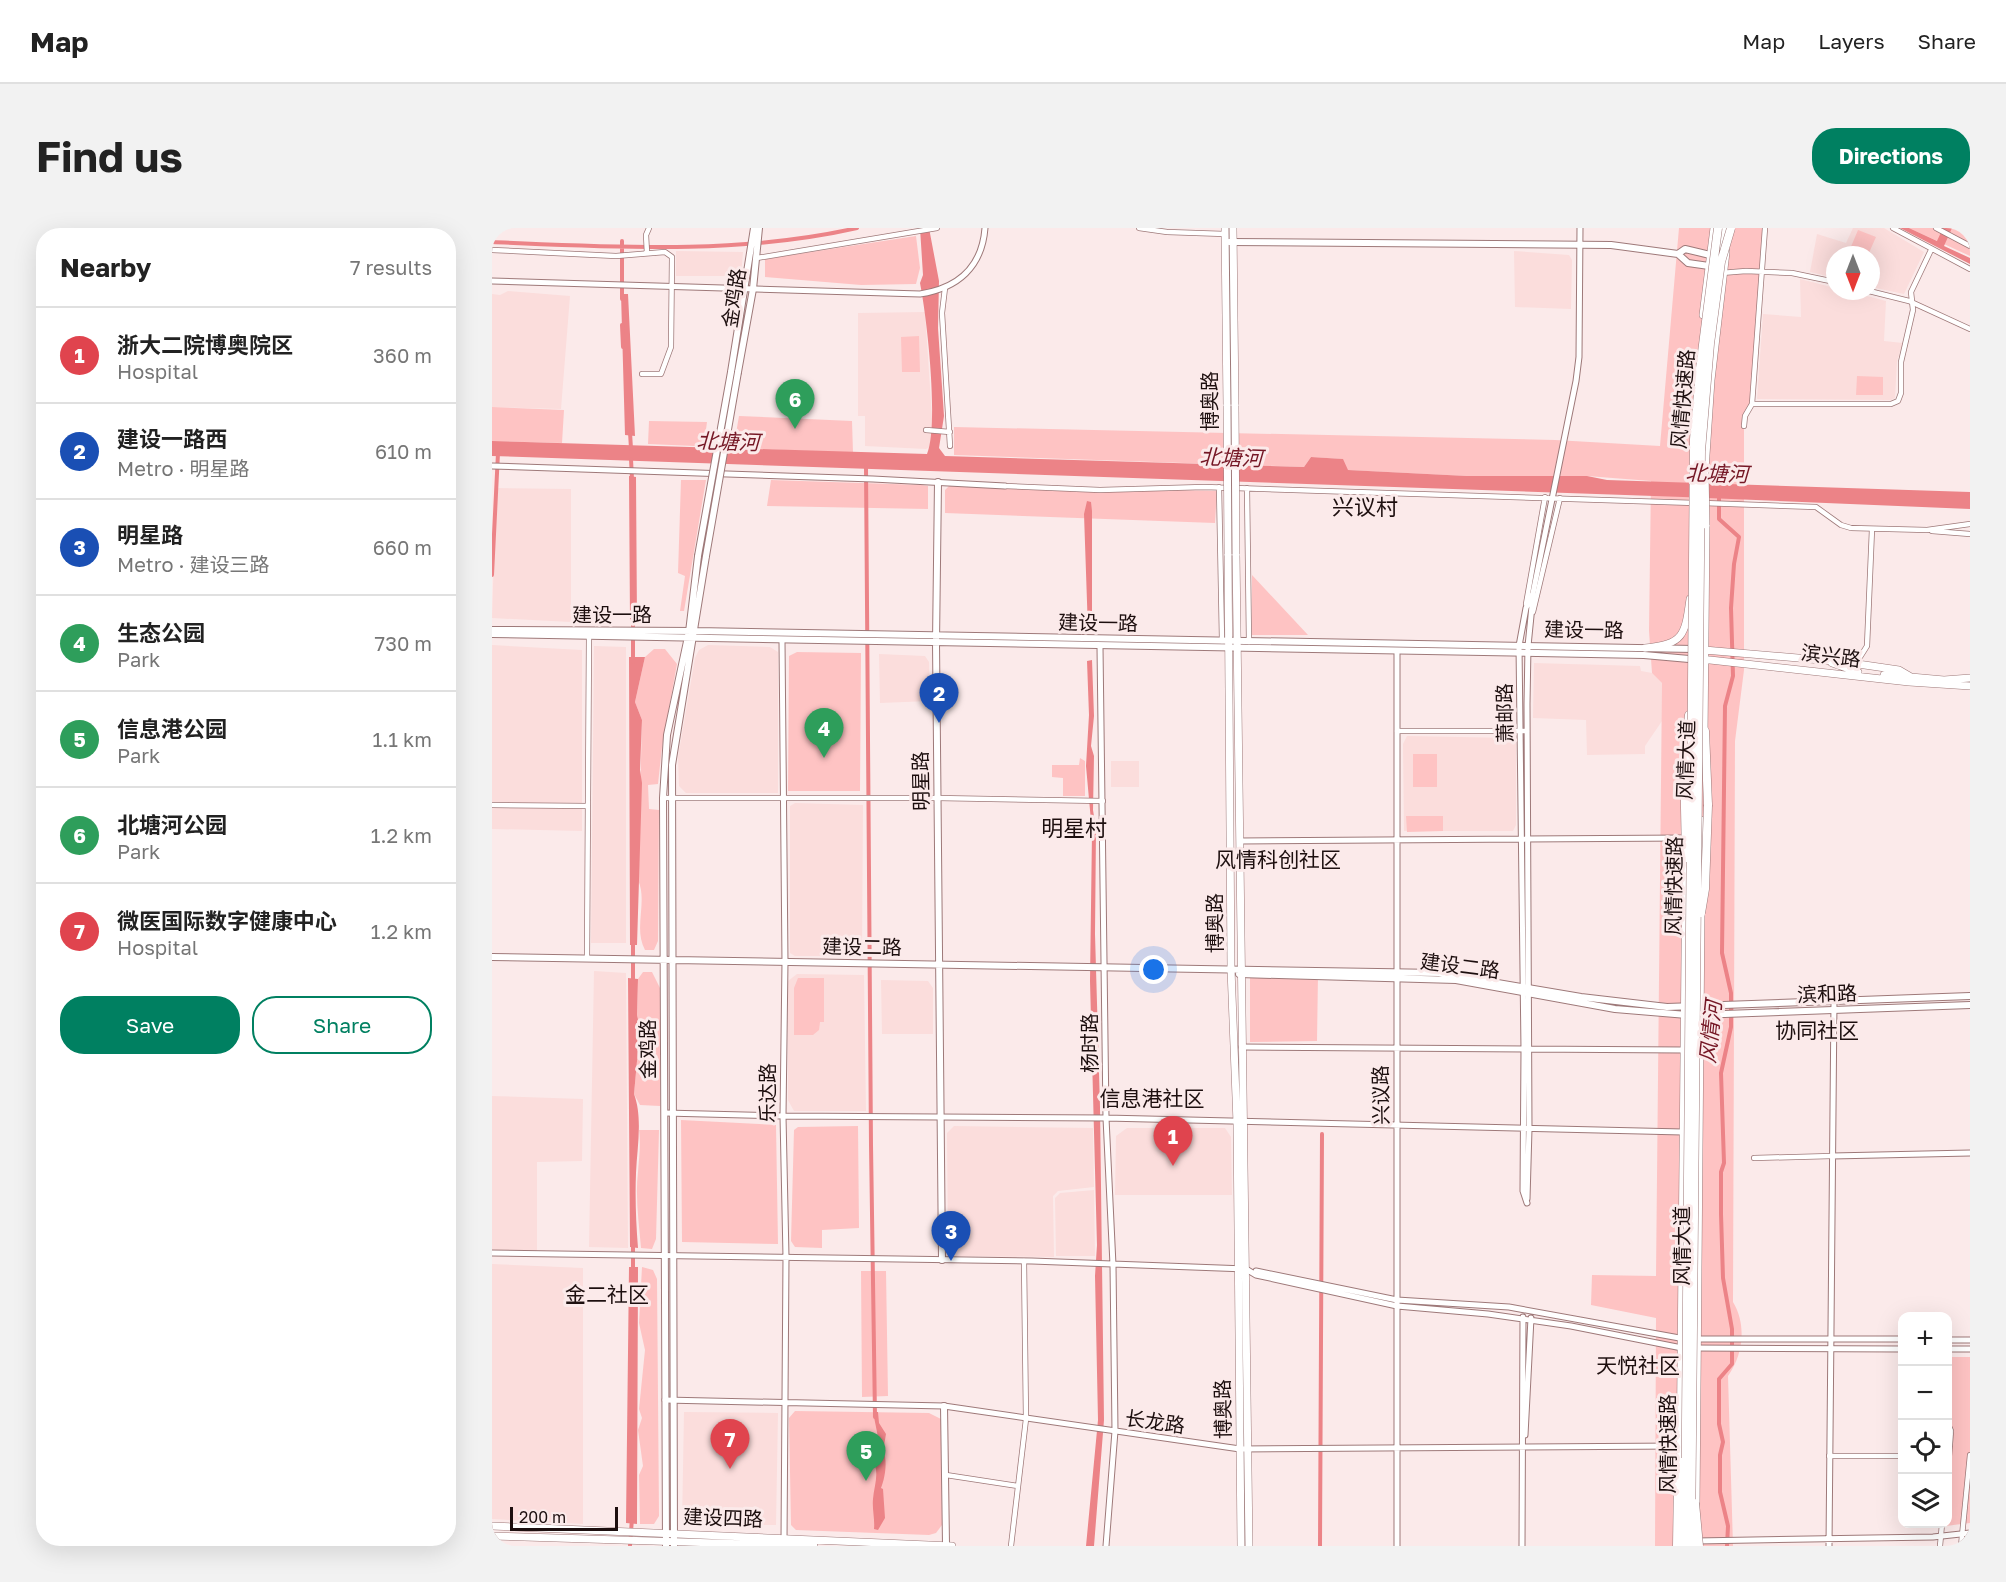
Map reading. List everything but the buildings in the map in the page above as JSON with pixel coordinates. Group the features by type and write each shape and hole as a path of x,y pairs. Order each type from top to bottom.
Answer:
{"highway":[{"name":"风情快速路","path":"1679,1546 1677,1479 1682,1446 1694,439 1716,228"},
{"name":"风情快速路","path":"1695,1545 1699,1527 1692,1485 1701,451 1707,377 1730,228"},
{"path":"1689,715 1684,758 1684,841 1690,890"},
{"path":"1697,942 1705,889 1708,805 1705,731"}],"main road":[{"name":"金鸡路","path":"754,228 756,237"},
{"name":"金鸡路","path":"669,1113 674,960 675,735 691,639 698,556 753,290 756,237 759,228"},
{"name":"博奥路","path":"1233,228 1227,237 1227,644 1231,969 1241,1123"},
{"name":"风情大道","path":"1682,1446 1690,471 1694,404 1710,255 1716,228"},
{"name":"博奥路","path":"1227,237 1236,406 1236,554 1239,646 1242,1047 1241,1546"},
{"path":"1227,237 1611,245 1678,254 1688,263 1709,266"},
{"path":"1678,254 1685,249 1710,255"},
{"name":"金鸡路","path":"692,631 735,372 745,289 755,254"},
{"name":"风情大道","path":"1695,1545 1701,1005 1701,754 1705,731 1705,470 1713,363 1724,274 1723,263"},
{"name":"明星路","path":"938,482 936,640 942,1260"},
{"path":"1645,648 1673,644 1679,639 1686,626 1690,599"},
{"name":"建设一路","path":"492,632 645,635 692,631 861,638"},
{"name":"建设一路","path":"492,632 589,637 626,635"},
{"name":"建设一路","path":"645,635 691,639 874,638 1100,646 1227,644"},
{"name":"金鸡路","path":"669,1540 674,1400 664,960 663,798 667,735 691,639"},
{"name":"建设一路","path":"936,640 1519,649 1689,659"},
{"name":"建设一路","path":"1239,646 1249,642 1397,647"},
{"name":"建设一路","path":"1528,650 1645,648 1704,650"},
{"name":"滨兴路","path":"1704,650 1899,670 1911,677 1944,680 1970,678"},
{"name":"滨兴路","path":"1689,659 1909,682 1970,686"},
{"path":"1828,661 1852,671 1911,677"},
{"name":"建设二路","path":"492,957 1231,969"},
{"path":"1231,969 1241,972"},
{"name":"建设二路","path":"1241,972 1396,974 1526,989 1626,1004 1684,1006"},
{"name":"建设二路","path":"1526,989 1615,1010 1684,1015"},
{"name":"滨和路","path":"1684,1006 1970,996"},
{"name":"滨和路","path":"1684,1015 1970,1005"},
{"name":"金鸡路","path":"669,1540 665,1400 670,1257"},
{"name":"博奥路","path":"1242,1269 1249,1449 1249,1546"},
{"path":"944,1406 948,1545"},
{"name":"建设四路","path":"492,1526 654,1532 669,1540"},
{"name":"建设四路","path":"492,1536 948,1545"},
{"name":"建设四路","path":"784,1542 814,1546"}],"street":[{"path":"647,250 646,239 649,228"},
{"path":"755,254 936,228"},
{"path":"492,281 920,294 943,289 961,279 981,252 985,228"},
{"path":"1139,228 1227,237"},
{"name":"萧邮路","path":"1523,732 1519,649 1526,608 1533,593 1564,445 1579,357 1580,228"},
{"path":"1744,426 1745,416 1752,404 1759,332 1760,271 1765,228"},
{"path":"1893,228 1970,269"},
{"path":"1936,228 1970,246"},
{"path":"492,250 616,256 632,255 647,250 665,252 672,257 671,347 661,374 642,374"},
{"path":"1752,404 1895,403 1901,397 1901,362 1913,310 1911,292 1931,250"},
{"path":"1709,266 1714,271 1724,274 1760,271 1792,273 1826,280"},
{"path":"943,289 942,314 950,446"},
{"path":"1880,294 1912,303 1970,329"},
{"path":"928,430 948,431"},
{"path":"495,466 859,478 1100,490 1220,487 1816,507 1841,525 1872,529 1927,530 1970,524"},
{"path":"1220,487 1227,644"},
{"path":"1247,488 1249,642"},
{"path":"1526,608 1545,497"},
{"path":"1527,1203 1523,732 1528,650 1533,612 1560,498"},
{"path":"1855,665 1867,646 1872,529"},
{"path":"1927,530 1940,534 1970,534"},
{"path":"1533,593 1533,612"},
{"path":"587,958 589,637"},
{"name":"乐达路","path":"782,640 785,962 783,1116 786,1257 784,1542"},
{"name":"杨时路","path":"1100,646 1104,1118 1113,1265 1115,1431 1106,1546"},
{"name":"兴议路","path":"1397,647 1398,1546"},
{"path":"1397,731 1523,732"},
{"path":"663,798 938,798 1100,801"},
{"path":"492,805 588,806"},
{"path":"1240,841 1686,838"},
{"path":"1829,1546 1834,1001"},
{"path":"1242,1047 1684,1050"},
{"path":"669,1113 1104,1118 1683,1132"},
{"path":"1754,1158 1970,1153"},
{"path":"492,1253 1024,1261 1242,1269 1256,1275 1397,1303 1607,1331 1682,1348 1898,1349"},
{"path":"1011,1546 1026,1419 1024,1261"},
{"path":"1397,1303 1530,1310 1682,1339 1898,1339"},
{"path":"1522,1309 1523,1546"},
{"path":"1523,1445 1530,1310"},
{"path":"1952,1340 1970,1340"},
{"path":"1952,1349 1970,1349"},
{"name":"长龙路","path":"665,1400 944,1406 1095,1430 1240,1449 1523,1445 1682,1446"},
{"path":"1961,1546 1970,1455"},
{"path":"1829,1456 1898,1456"},
{"path":"946,1475 1018,1486"},
{"path":"1940,1546 1942,1528"},
{"path":"1695,1545 1721,1540 1941,1536 1970,1533"}],"shaded area":[{"path":"920,228 929,228 939,281 938,328 944,416 939,448 945,456 1304,467 1311,457 1343,459 1348,470 1467,476 1587,476 1607,480 1970,492 1970,509 492,456 492,441 927,454 932,420 932,396 926,320 920,283 923,275"},
{"path":"1679,228 1765,228 1752,404 1744,426 1744,670 1735,741 1733,1302 1742,1330 1737,1359 1728,1376 1733,1546 1655,1546 1656,1318 1591,1305 1592,1275 1656,1276 1662,683 1652,673 1649,631 1651,481 1587,476 1467,476 1347,470 1342,459 1311,457 1304,467 954,455 954,427 1555,440 1660,446"},
{"path":"1853,228 1884,228 1924,252 1904,294 1880,289 1880,246 1826,246 1826,276 1810,272 1817,234 1846,243"},
{"path":"1900,228 1909,228 1937,241 1943,228 1952,228 1944,246 1970,258 1970,264"},
{"path":"1909,228 1970,228 1970,256"},
{"path":"1858,230 1876,237 1872,246 1851,246"},
{"path":"916,236 920,268 916,284 861,285 765,277 765,259"},
{"path":"676,251 743,252 741,276 676,276"},
{"path":"1514,251 1569,255 1572,260 1571,309 1515,307"},
{"path":"1800,279 1826,286 1826,300 1886,301 1884,341 1903,343 1897,361 1895,398 1891,400 1757,399 1763,314 1801,317"},
{"path":"508,291 570,296 561,409 492,407 492,294 500,295"},
{"path":"621,294 628,294 635,436 625,435"},
{"path":"925,312 932,417 930,447 926,449 865,446 865,416 858,416 858,313"},
{"path":"919,336 920,372 902,372 901,337"},
{"path":"1857,376 1883,377 1883,395 1856,395"},
{"path":"492,407 564,410 562,443 492,441"},
{"path":"739,416 852,421 853,453 648,444 649,421 707,422 705,437 735,439"},
{"path":"629,476 636,477 637,622 630,622"},
{"path":"681,480 706,480 684,611 680,611 685,576 678,573"},
{"path":"771,480 928,486 928,509 767,506"},
{"path":"950,485 1217,491 1215,523 945,513 945,490"},
{"path":"496,488 571,489 571,622 492,618"},
{"path":"1087,501 1091,502 1092,511 1092,631 1088,631 1084,514"},
{"path":"1252,575 1308,635 1252,635"},
{"path":"492,645 582,650 582,831 492,829"},
{"path":"708,645 770,647 778,652 778,793 686,793 679,786 678,757 695,658 699,650"},
{"path":"594,646 626,647 626,943 591,943"},
{"path":"654,649 665,649 677,664 662,747 658,784 648,785 649,809 659,810 658,941 654,950 645,950 640,933 642,897 638,880 642,720 635,702 645,657"},
{"path":"797,652 861,653 860,791 788,791 789,656"},
{"path":"879,654 925,656 929,662 930,701 880,703"},
{"path":"629,657 645,657 635,702 642,720 637,945 630,945"},
{"path":"1092,660 1094,716 1091,746 1094,756 1093,810 1096,829 1095,934 1104,1420 1094,1546 1086,1546 1098,1420 1095,1276 1097,1245 1090,981 1092,832 1086,766 1089,715 1087,661"},
{"path":"1534,663 1640,666 1641,671 1652,673 1662,683 1662,721 1645,746 1645,754 1587,755 1586,720 1533,718"},
{"path":"1407,736 1513,738 1516,743 1516,825 1513,831 1404,831 1403,744"},
{"path":"1413,754 1437,754 1437,787 1413,787"},
{"path":"1080,758 1085,761 1085,796 1063,796 1063,778 1052,777 1052,765 1079,765"},
{"path":"1111,761 1139,761 1139,787 1111,787"},
{"path":"795,803 863,805 862,956 795,956 790,953 790,806"},
{"path":"1406,816 1443,816 1443,831 1407,832"},
{"path":"594,971 626,973 628,1248 589,1247"},
{"path":"643,972 652,972 660,988 660,1106 640,1105 634,1094 640,1028 637,1015 638,979"},
{"path":"1250,973 1318,975 1317,1041 1250,1042"},
{"path":"797,974 864,975 866,1111 794,1111 788,1100 788,981"},
{"path":"628,978 638,979 637,1015 640,1028 634,1094 639,1123 636,1173 638,1248 630,1247"},
{"path":"798,978 824,978 824,1022 820,1022 819,1030 813,1035 794,1035 794,988"},
{"path":"881,980 928,981 933,988 933,1034 882,1034"},
{"path":"492,1096 583,1099 582,1161 537,1162 537,1251 492,1250"},
{"path":"681,1120 776,1125 778,1244 682,1242"},
{"path":"858,1126 859,1228 822,1230 822,1248 795,1247 791,1241 794,1130 798,1127"},
{"path":"954,1126 1093,1128 1094,1187 1058,1191 1053,1196 1054,1257 956,1256 948,1247 947,1133"},
{"path":"1127,1128 1225,1128 1231,1137 1232,1195 1115,1195 1116,1136"},
{"path":"639,1130 659,1130 656,1239 652,1249 641,1248 637,1191"},
{"path":"1094,1190 1095,1256 1056,1256 1055,1198 1060,1193"},
{"path":"492,1264 583,1268 583,1524 492,1519"},
{"path":"629,1267 638,1267 637,1524 626,1523"},
{"path":"642,1267 653,1270 657,1279 659,1516 654,1524 640,1524 639,1475 643,1466 638,1430 642,1418 639,1409 645,1350 639,1323"},
{"path":"861,1271 886,1271 888,1396 862,1397"},
{"path":"1952,1357 1970,1357 1970,1523 1952,1525"},
{"path":"795,1411 929,1413 941,1419 942,1525 936,1533 929,1535 796,1530 791,1525 789,1418"},
{"path":"684,1412 778,1413 776,1525 682,1525"},
{"path":"873,1412 878,1412 879,1423 886,1434 883,1451 885,1469 881,1488 883,1489 885,1518 878,1530 874,1529 873,1506 876,1468 871,1457 875,1455 874,1442 878,1437"}],"waterway":[{"path":"492,242 629,247 721,246 812,237 857,228"},
{"path":"622,241 622,299"},
{"path":"622,325 623,347"},
{"path":"630,432 631,449"},
{"path":"492,575 498,453"},
{"path":"631,459 632,479"},
{"path":"866,467 875,1417"},
{"name":"风情河","path":"1719,494 1719,519 1739,537 1734,564 1731,608 1733,676 1725,706 1722,953 1731,993 1731,1027 1721,1073 1724,1163 1721,1172 1723,1278 1732,1329 1732,1364 1719,1379 1719,1424 1723,1442 1720,1455 1720,1492 1728,1526 1727,1546"},
{"path":"633,618 633,662"},
{"path":"633,942 633,983"},
{"path":"1320,1546 1322,1134"},
{"path":"633,1242 633,1271"},
{"path":"630,1546 632,1518"}],"place":[{"name":"北塘河公园","path":"795,429"},
{"name":"建设一路西","path":"939,723"},
{"name":"生态公园","path":"824,758"},
{"name":"浙大二院博奥院区","path":"1173,1166"},
{"name":"明星路","path":"951,1261"},
{"name":"微医国际数字健康中心","path":"730,1469"},
{"name":"信息港公园","path":"866,1481"}],"district":[{"name":"兴议村","path":"1365,507"},
{"name":"明星村","path":"1074,828"},
{"name":"风情科创社区","path":"1278,860"},
{"name":"协同社区","path":"1817,1031"},
{"name":"信息港社区","path":"1152,1099"},
{"name":"金二社区","path":"607,1295"},
{"name":"天悦社区","path":"1638,1366"}],"water label":[{"name":"北塘河","path":"728,442"},
{"name":"北塘河","path":"1231,458"},
{"name":"北塘河","path":"1717,474"}]}
